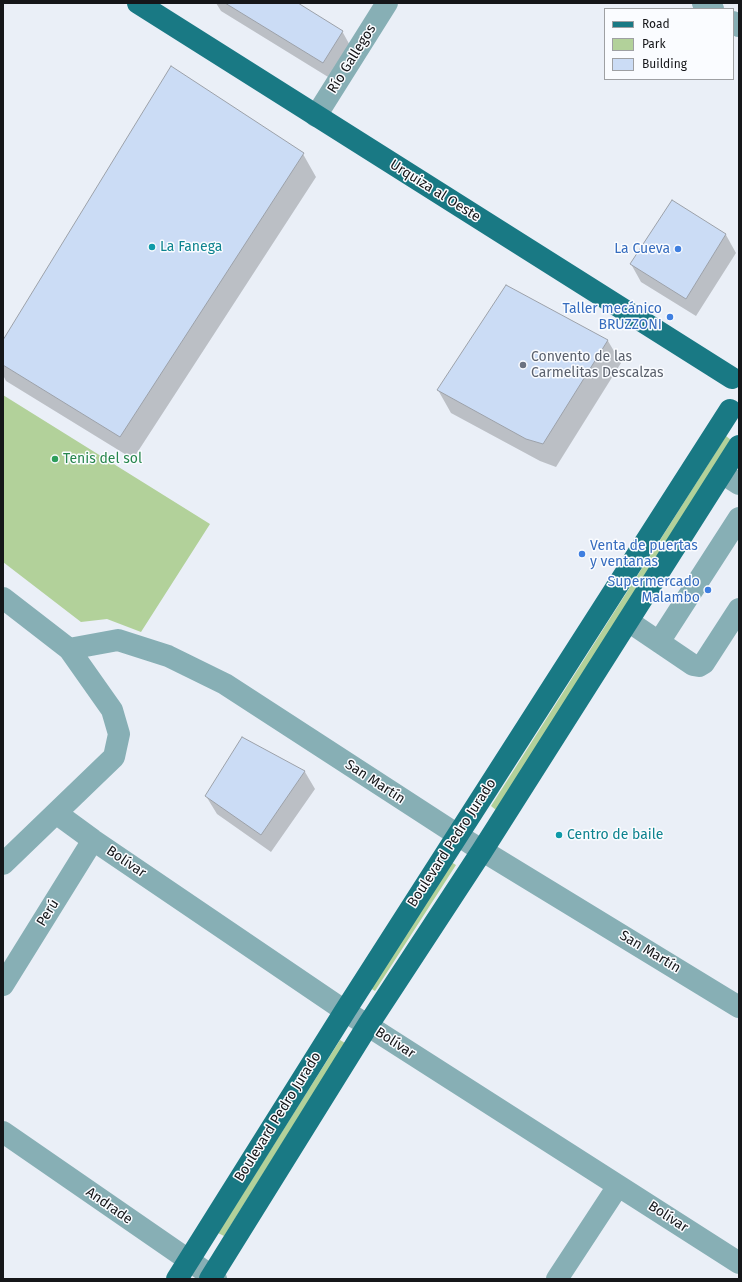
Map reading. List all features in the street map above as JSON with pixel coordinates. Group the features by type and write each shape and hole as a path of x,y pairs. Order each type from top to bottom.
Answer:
{"main road":[{"name":"Urquiza al Oeste","path":"138,3 316,116 736,375"},
{"path":"735,415 728,402 727,394 728,386 736,375"},
{"name":"Boulevard Pedro Jurado","path":"177,1279 457,835 735,415"},
{"name":"Boulevard Pedro Jurado","path":"212,1278 368,1026 482,851 628,621 730,478 739,446"}],"street":[{"name":"Río Gallegos","path":"316,116 387,3"},
{"path":"660,642 739,518"},
{"path":"3,598 69,650 112,710 119,734 114,757 3,864"},
{"path":"628,621 693,665 699,666 704,663 739,609"},
{"name":"San Martín","path":"69,650 118,640 168,656 225,684 482,851 739,1007"},
{"name":"Bolívar","path":"56,813 93,840 345,1011 739,1263"},
{"name":"Perú","path":"3,985 93,840"},
{"name":"Andrade","path":"3,1132 212,1278"},
{"path":"557,1279 618,1186"}],"green space":[{"name":"Tenis del sol","path":"3,395 210,524 141,632 107,619 81,622 3,562"},
{"path":"726,436 731,440 496,810 491,806"},
{"path":"451,862 456,865 375,991 370,988"},
{"path":"340,1040 345,1043 224,1236 218,1233"}],"building":[{"path":"225,3 298,3 343,31 323,63"},
{"name":"La Fanega","path":"171,66 304,153 120,437 3,365 3,340"},
{"name":"La Cueva","path":"672,200 726,234 686,299 630,264"},
{"name":"Convento de las Carmelitas Descalzas","path":"506,285 608,340 543,444 526,439 437,390"},
{"path":"242,737 305,771 261,835 205,796"}],"place":[{"name":"La Fanega","path":"152,247"},
{"name":"La Cueva","path":"678,249"},
{"name":"Taller mecánico BRUZZONI","path":"670,317"},
{"name":"Convento de las Carmelitas Descalzas","path":"523,365"},
{"name":"Tenis del sol","path":"55,459"},
{"name":"Venta de puertas y ventanas","path":"582,554"},
{"name":"Supermercado Malambo","path":"708,590"},
{"name":"Centro de baile","path":"559,835"}]}
